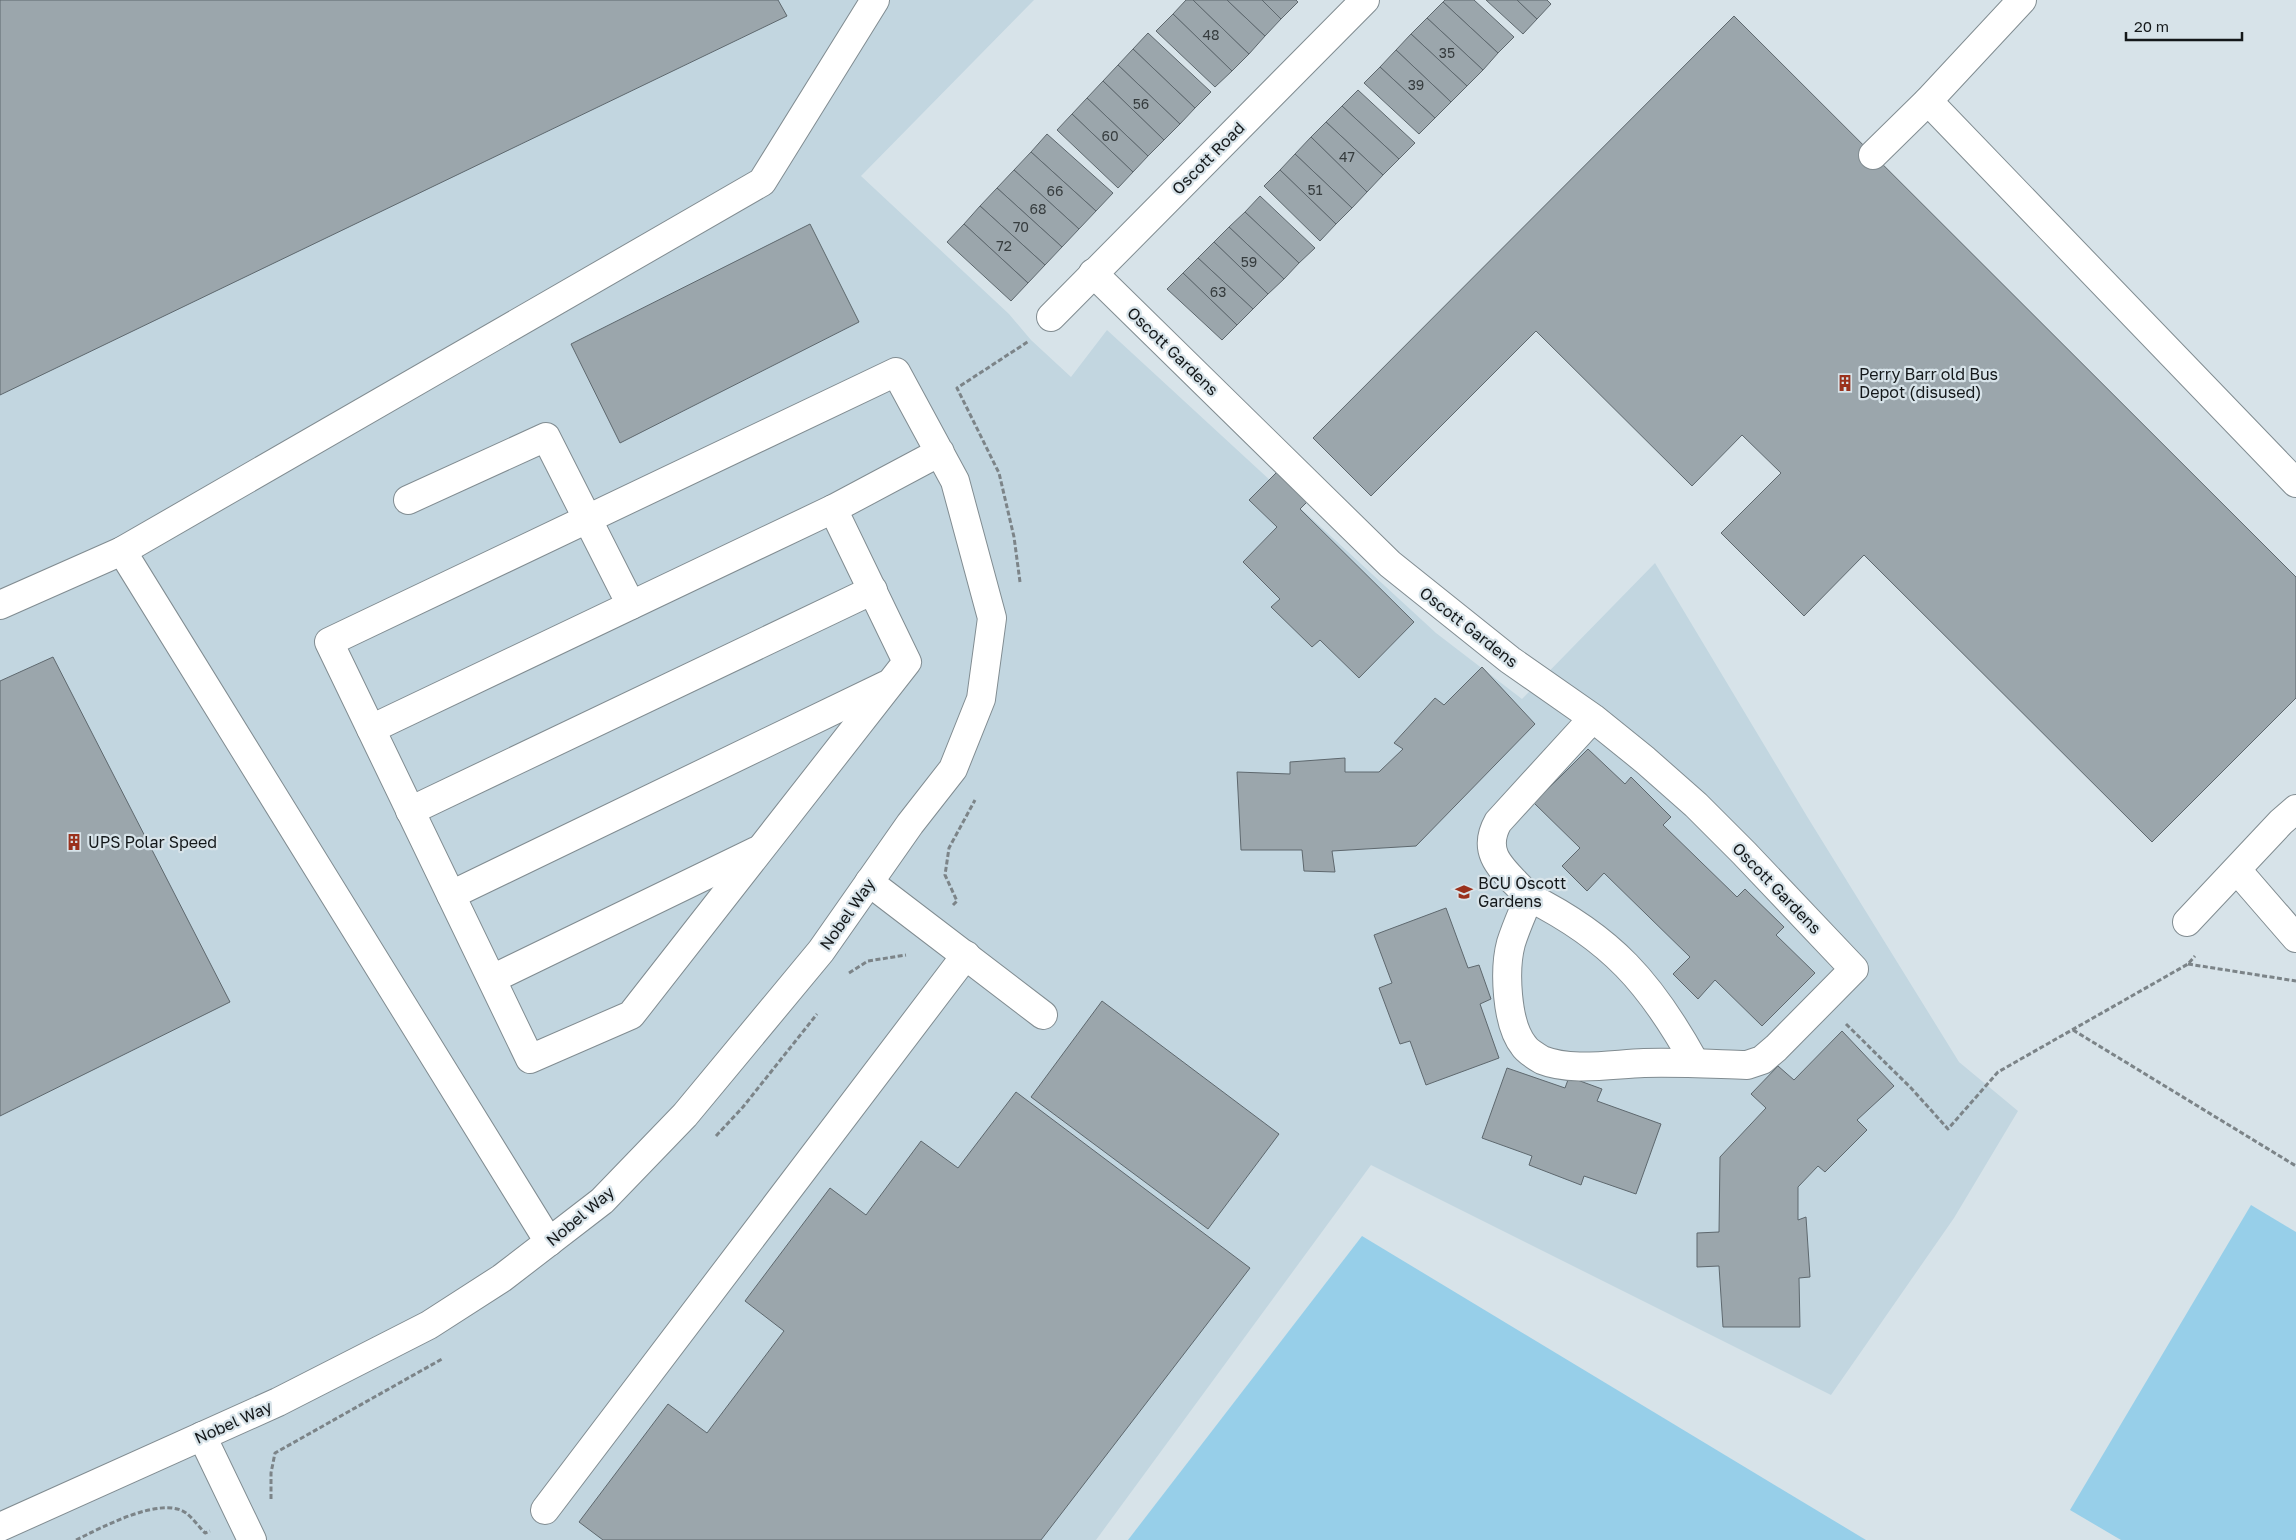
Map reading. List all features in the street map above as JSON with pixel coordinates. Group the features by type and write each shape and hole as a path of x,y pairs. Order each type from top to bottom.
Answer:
{"street":[{"path":"0,605 122,551 762,182 875,0"},
{"name":"Oscott Road","path":"1052,317 1093,273 1365,0"},
{"path":"1873,155 1928,102 2022,0"},
{"path":"1928,102 2296,483"},
{"name":"Oscott Gardens","path":"1093,273 1390,564 1510,660 1593,718 1646,760 1744,853 1854,969 1823,1000"},
{"name":"Nobel Way","path":"0,1527 278,1402 429,1325 502,1278 602,1201 685,1115 821,951 910,824 953,769 981,699 992,618 954,481 896,372 588,519"},
{"path":"408,500 546,437 631,605"},
{"path":"370,728 833,509 940,452"},
{"path":"588,519 329,642 530,1059 631,1015 907,662 833,509"},
{"path":"122,551 549,1242"},
{"path":"410,811 872,590"},
{"path":"451,895 891,683"},
{"path":"1593,718 1498,822 1492,833 1491,845 1493,856 1529,897 1559,912 1591,933 1618,956 1647,988 1678,1033 1694,1063"},
{"path":"2187,922 2281,822 2296,809"},
{"path":"492,980 761,849"},
{"path":"2236,870 2296,938"},
{"path":"869,882 1043,1014"},
{"path":"1529,897 1511,944 1507,974 1510,1007 1515,1029 1524,1047 1543,1060 1569,1065 1600,1067 1694,1063 1747,1065 1762,1060 1823,1000"},
{"path":"545,1510 966,956"},
{"path":"202,1436 252,1540"}],"path":[{"path":"1021,589 1014,537 999,473 957,388 1030,340 1052,317"},
{"path":"848,974 868,961 916,954 957,901 945,876 949,848 980,791"},
{"path":"1823,1000 1911,1088 1948,1129 1998,1072 2188,964 2201,949"},
{"path":"2188,964 2296,981"},
{"path":"711,1141 743,1107 819,1011"},
{"path":"2073,1030 2296,1166"},
{"path":"76,1540 117,1520 159,1507 185,1512 205,1533 240,1516 272,1498 271,1473 276,1453 434,1365 450,1354"}],"shaded area":[{"path":"0,0 1034,0 861,176 1009,314 1031,340 1071,377 1107,330 1436,633 1522,699 1655,563 1808,818 1959,1062 2018,1111 1954,1218 1831,1395 1371,1165 1096,1540 0,1540"},
{"path":"2251,1205 2296,1232 2296,1540 2121,1540 2070,1510"},
{"path":"1362,1236 1866,1540 1128,1540"}],"building":[{"path":"0,0 778,0 787,16 0,395"},
{"path":"1186,0 1193,0 1249,54 1232,71 1173,14"},
{"path":"1193,0 1227,0 1265,36 1249,54"},
{"path":"1227,0 1262,0 1281,19 1265,36"},
{"path":"1262,0 1296,0 1298,2 1281,19"},
{"path":"1445,0 1474,0 1514,37 1498,53 1443,2"},
{"path":"1486,0 1517,0 1537,19 1523,34"},
{"path":"1517,0 1547,0 1551,4 1537,19"},
{"path":"1443,2 1498,53 1483,70 1427,18"},
{"path":"1173,14 1232,71 1215,87 1156,31"},
{"name":"Perry Barr old Bus Depot (disused)","path":"1734,16 2296,577 2296,698 2152,842 1864,555 1804,616 1721,533 1781,473 1742,435 1692,486 1536,331 1371,496 1313,438"},
{"path":"1427,18 1483,70 1467,86 1411,34"},
{"path":"1148,33 1211,92 1195,108 1133,49"},
{"path":"1411,34 1467,86 1451,102 1396,50"},
{"path":"1133,49 1195,108 1180,124 1118,65"},
{"path":"1396,50 1451,102 1435,118 1380,67"},
{"path":"1118,65 1180,124 1164,140 1103,81"},
{"path":"1380,67 1435,118 1419,134 1364,83"},
{"path":"1103,81 1164,140 1148,156 1087,98"},
{"path":"1358,90 1415,143 1399,159 1342,106"},
{"path":"1087,98 1148,156 1133,172 1072,114"},
{"path":"1342,106 1399,159 1383,175 1326,122"},
{"path":"1072,114 1133,172 1118,188 1057,130"},
{"path":"1326,122 1383,175 1367,192 1311,137"},
{"path":"1047,134 1113,193 1096,211 1031,152"},
{"path":"1311,137 1367,192 1352,208 1295,154"},
{"path":"1031,152 1096,211 1079,229 1014,170"},
{"path":"1295,154 1352,208 1336,224 1280,170"},
{"path":"1014,170 1079,229 1062,247 997,188"},
{"path":"1280,170 1336,224 1320,241 1264,186"},
{"path":"997,188 1062,247 1045,265 980,206"},
{"path":"1260,196 1315,248 1299,263 1245,212"},
{"path":"980,206 1045,265 1028,283 964,224"},
{"path":"1245,212 1299,263 1284,279 1229,227"},
{"path":"810,224 859,322 620,443 571,344"},
{"path":"964,224 1028,283 1011,301 947,242"},
{"path":"1229,227 1284,279 1268,294 1214,242"},
{"path":"1214,242 1268,294 1253,309 1198,258"},
{"path":"1198,258 1253,309 1237,325 1183,273"},
{"path":"1183,273 1237,325 1222,340 1167,289"},
{"path":"1277,472 1307,502 1300,509 1414,622 1359,678 1320,640 1312,647 1271,607 1280,599 1243,562 1277,527 1249,500"},
{"name":"UPS Polar Speed","path":"53,657 230,1002 0,1116 0,681"},
{"path":"1482,667 1535,724 1416,846 1332,851 1335,872 1304,871 1302,850 1241,850 1237,772 1290,774 1290,762 1345,758 1345,772 1379,772 1403,749 1394,743 1435,698 1444,705"},
{"path":"1588,749 1625,784 1631,777 1671,817 1663,825 1737,897 1745,889 1784,927 1776,935 1815,973 1762,1026 1715,980 1698,999 1673,974 1690,957 1604,873 1587,891 1562,866 1580,848 1534,803"},
{"path":"1446,908 1468,968 1479,965 1491,999 1480,1004 1499,1058 1426,1085 1410,1041 1400,1044 1379,988 1392,983 1374,935"},
{"path":"1102,1001 1279,1134 1208,1229 1031,1097"},
{"path":"1842,1031 1894,1086 1857,1120 1867,1130 1825,1172 1818,1166 1798,1187 1798,1220 1806,1217 1810,1277 1799,1278 1800,1327 1723,1327 1719,1266 1697,1267 1697,1233 1719,1232 1720,1157 1766,1108 1751,1094 1778,1066 1794,1080"},
{"path":"1507,1068 1565,1088 1569,1077 1602,1089 1597,1101 1661,1124 1636,1194 1584,1176 1581,1185 1529,1165 1532,1156 1482,1138"},
{"path":"1016,1092 1250,1268 1041,1540 603,1540 579,1522 668,1404 707,1433 784,1331 745,1301 830,1188 866,1215 921,1141 958,1168"}],"place":[{"name":"Perry Barr old Bus Depot (disused)","path":"1845,383"},
{"name":"UPS Polar Speed","path":"74,842"},
{"name":"BCU Oscott Gardens","path":"1464,892"}]}
